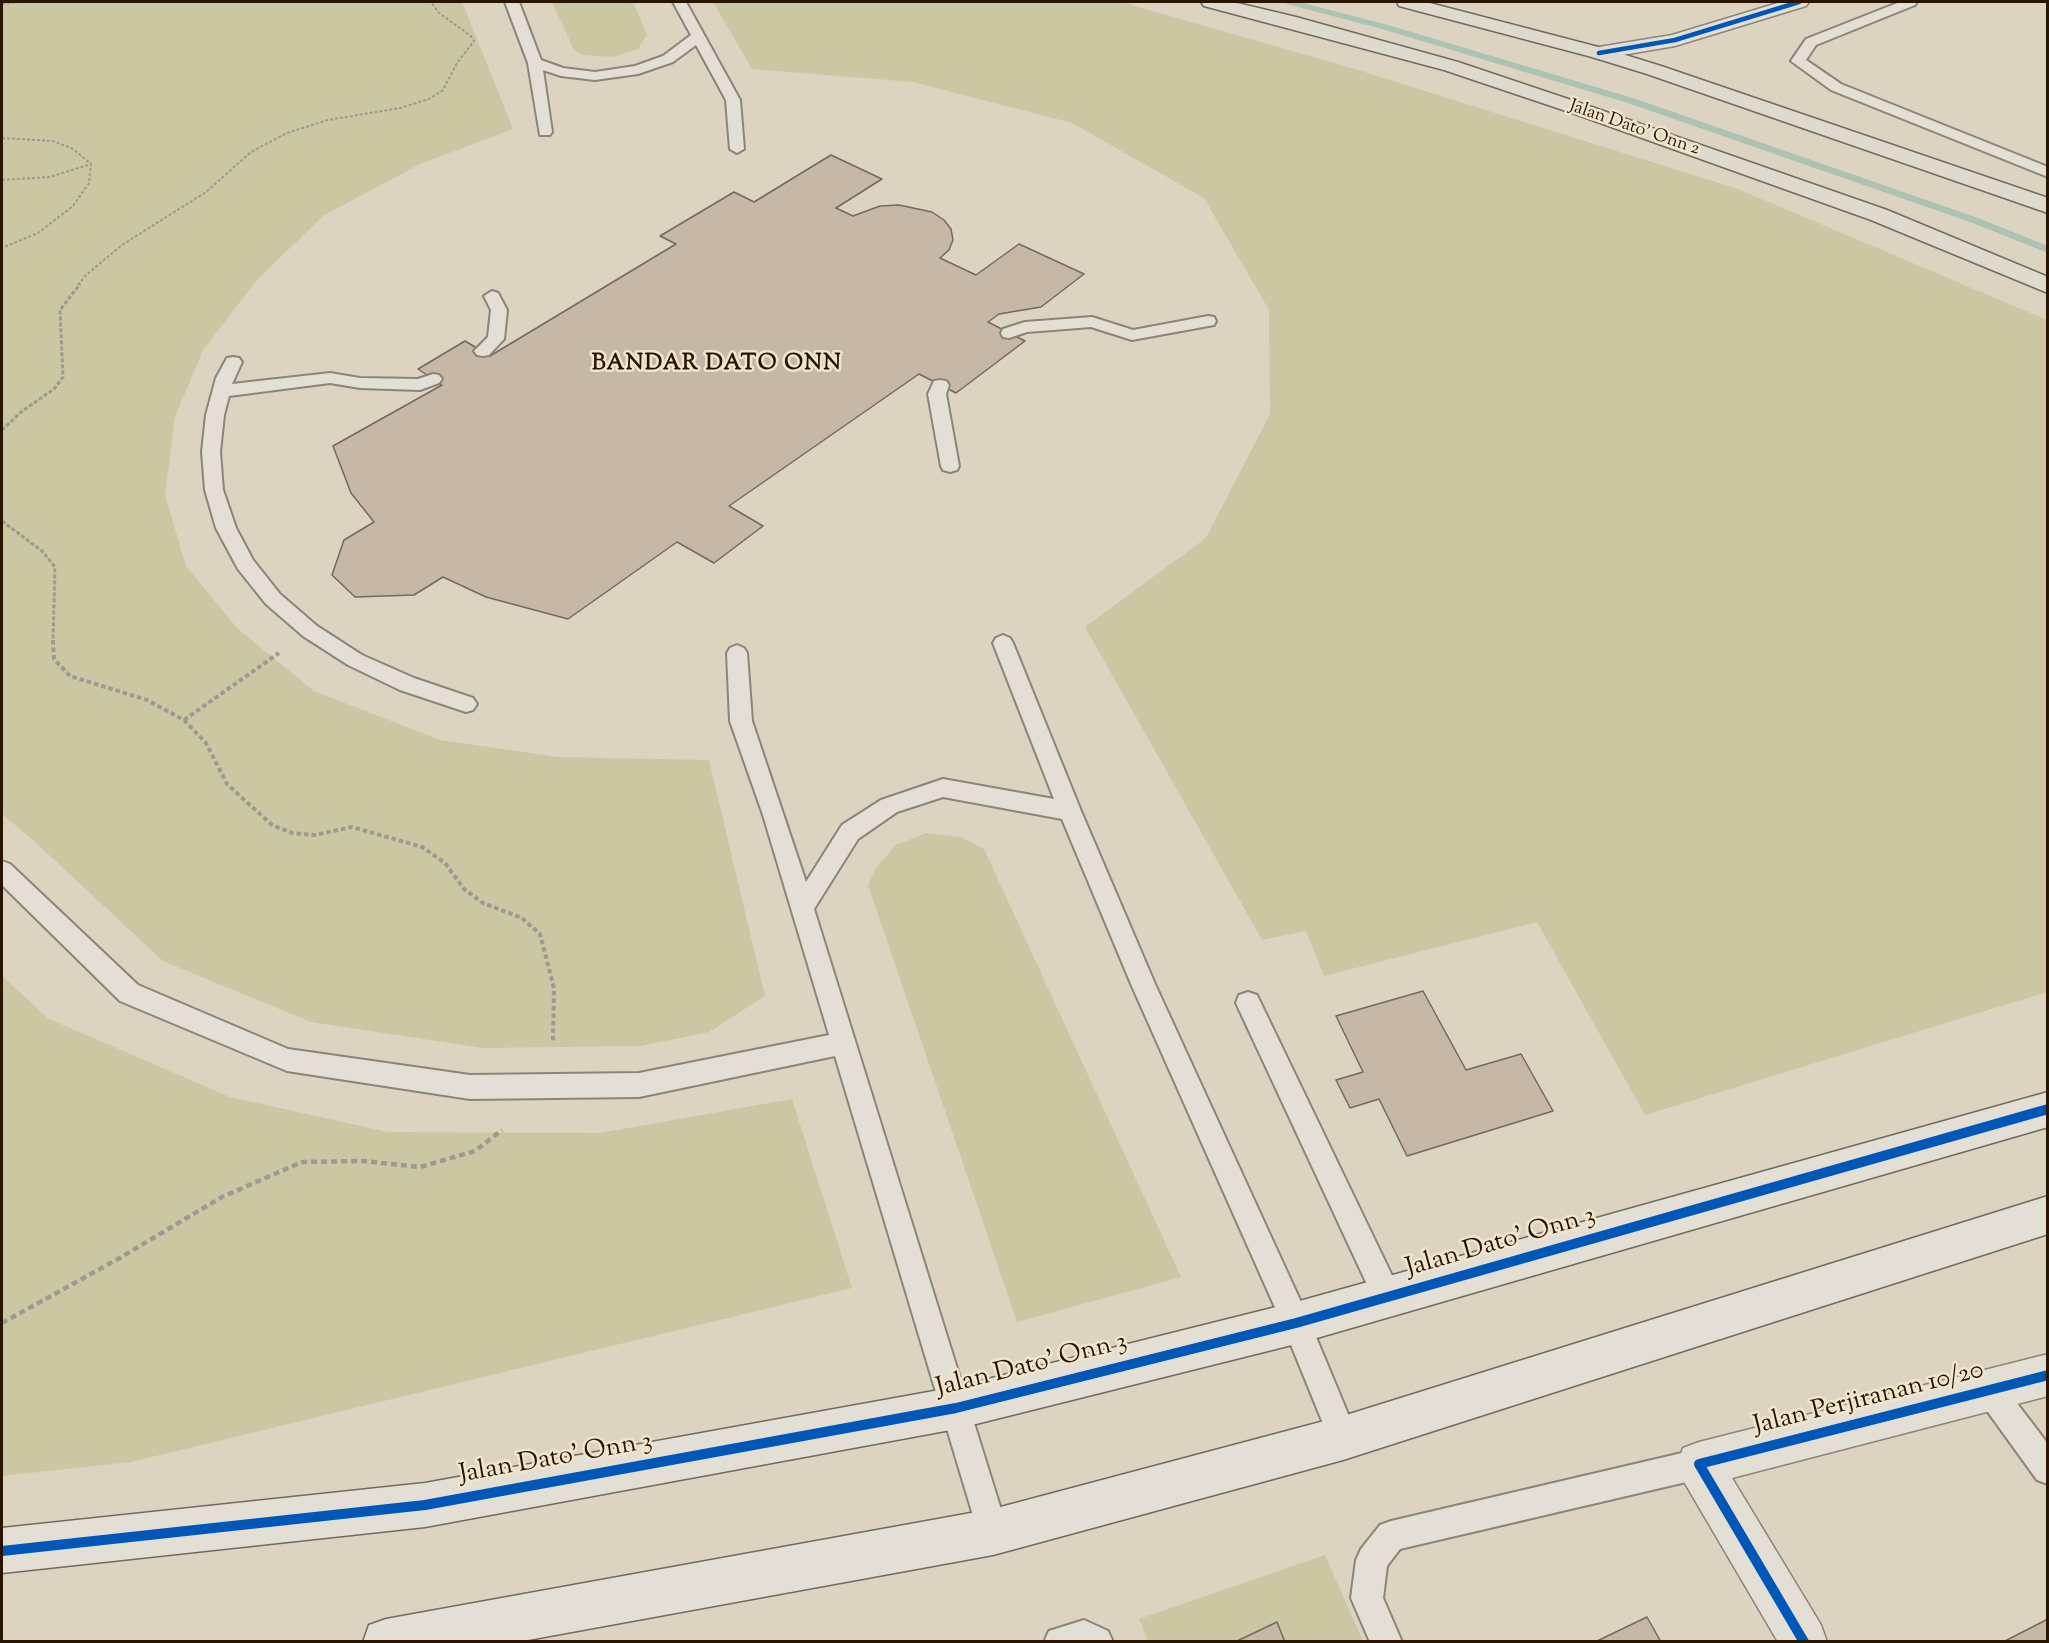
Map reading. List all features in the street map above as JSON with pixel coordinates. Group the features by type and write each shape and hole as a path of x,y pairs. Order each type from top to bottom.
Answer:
{"main road":[{"name":"Jalan Dato' Onn 2","path":"1211,2 1451,66 1582,110 1879,215 2048,286"},
{"path":"1406,2 1599,53 1654,70 2048,206"},
{"path":"1599,53 1675,40 1799,2"},
{"path":"1654,70 1675,40"},
{"name":"Jalan Dato' Onn 3","path":"2,1551 425,1505 957,1408 1388,1298 2048,1109"},
{"path":"386,1641 993,1533 1343,1438 2048,1215"},
{"name":"Jalan Perjiranan 10/20","path":"1700,1464 1990,1392 2048,1375"},
{"path":"1700,1464 1804,1641"}],"lane":[{"path":"512,2 536,63 545,132"},
{"path":"680,2 733,100 737,149"},
{"path":"1910,2 1811,42 1798,61 1836,87 2047,171"},
{"path":"536,63 561,72 595,76 638,70 668,59 698,38"},
{"path":"483,351 496,339 499,310 492,296"},
{"path":"1010,333 1025,327 1092,322 1132,335 1208,321"},
{"path":"232,362 215,415 211,452 214,490 226,528 245,564 273,599 310,631 355,660 407,684 466,704"},
{"path":"222,391 330,378 360,383 420,385 433,379"},
{"path":"940,385 937,394 950,466"},
{"path":"1003,643 1070,811 1143,984 1296,1323 1343,1438"},
{"path":"737,653 741,721 774,815 957,1408 993,1533"},
{"path":"802,908 850,832 889,806 943,788 1070,811"},
{"path":"2,872 129,993 287,1060 470,1087 639,1085 843,1042"},
{"path":"1248,1004 1388,1298"},
{"path":"1990,1392 2048,1469"},
{"path":"1386,1641 1367,1598 1372,1560 1391,1536 1700,1464"},
{"path":"1060,1641 1084,1636 1097,1641"}],"path":[{"path":"2,4 17,2"},
{"path":"2,430 21,412 54,389 63,377 60,310 86,275 122,244 207,192 231,173 251,152 287,133 328,120 400,108 429,99 443,90 457,63 474,41 471,36 439,13 431,2"},
{"path":"2,138 52,141 73,149 92,164"},
{"path":"2,180 50,177 92,164"},
{"path":"2,248 38,233 73,206 89,183 92,164"},
{"path":"2,521 42,550 55,567 52,620 54,659 70,676 147,700 184,720 206,743 227,784 272,825 292,833 315,835 352,828 422,847 445,862 464,889 483,903 522,918 540,934 554,988 553,1047 541,1086 515,1120 475,1151 420,1167 363,1161 302,1162 222,1197 118,1259 2,1323"},
{"path":"184,720 310,631"}],"shaded area":[{"path":"2,2 462,2 513,129 420,164 323,216 256,281 203,350 175,417 165,495 186,566 238,629 314,691 440,740 558,757 709,760 765,996 709,1032 640,1046 483,1048 311,1022 163,961 2,814"},
{"path":"552,2 633,2 647,35 638,49 614,57 583,55 574,50"},
{"path":"713,2 1121,2 1358,70 1738,189 2047,320 2047,992 1645,1115 1537,922 1324,976 1306,931 1262,940 1085,627 1206,538 1270,414 1269,310 1204,198 1072,123 913,82 752,69"},
{"path":"926,833 961,837 984,849 1181,1277 1017,1322 868,885 876,868 896,845"},
{"path":"2,976 49,1019 230,1097 388,1132 600,1133 792,1099 852,1288 131,1462 2,1476"},
{"path":"1325,1555 1363,1641 1148,1641 1139,1619"}],"building":[{"path":"831,155 882,179 836,208 853,216 880,206 899,205 932,212 944,220 951,229 953,240 949,250 940,258 976,275 1019,244 1084,274 1041,307 999,314 988,322 1025,341 956,393 919,374 729,506 763,526 714,563 677,542 568,619 486,597 443,577 414,595 355,597 332,575 344,540 374,522 351,493 333,446 442,385 418,369 465,341 490,356 676,244 660,236 734,192 754,202"},
{"path":"1423,991 1466,1070 1521,1054 1553,1111 1407,1156 1379,1099 1350,1108 1336,1080 1363,1072 1336,1016"},
{"path":"1647,1617 1661,1642 1595,1642"},
{"path":"2048,1619 2048,1642 2003,1642"},
{"path":"1277,1622 1285,1642 1235,1642"}],"waterway":[{"path":"1290,2 1385,27 1632,101 1974,220 2048,250"}],"cycle path":[{"path":"1599,53 1675,40 1799,2"},
{"path":"2,1551 425,1505 956,1408 1296,1323 2048,1109"},
{"path":"1804,1642 1699,1464 2048,1375"}],"district":[{"name":"BANDAR DATO ONN","path":"717,365"}]}
